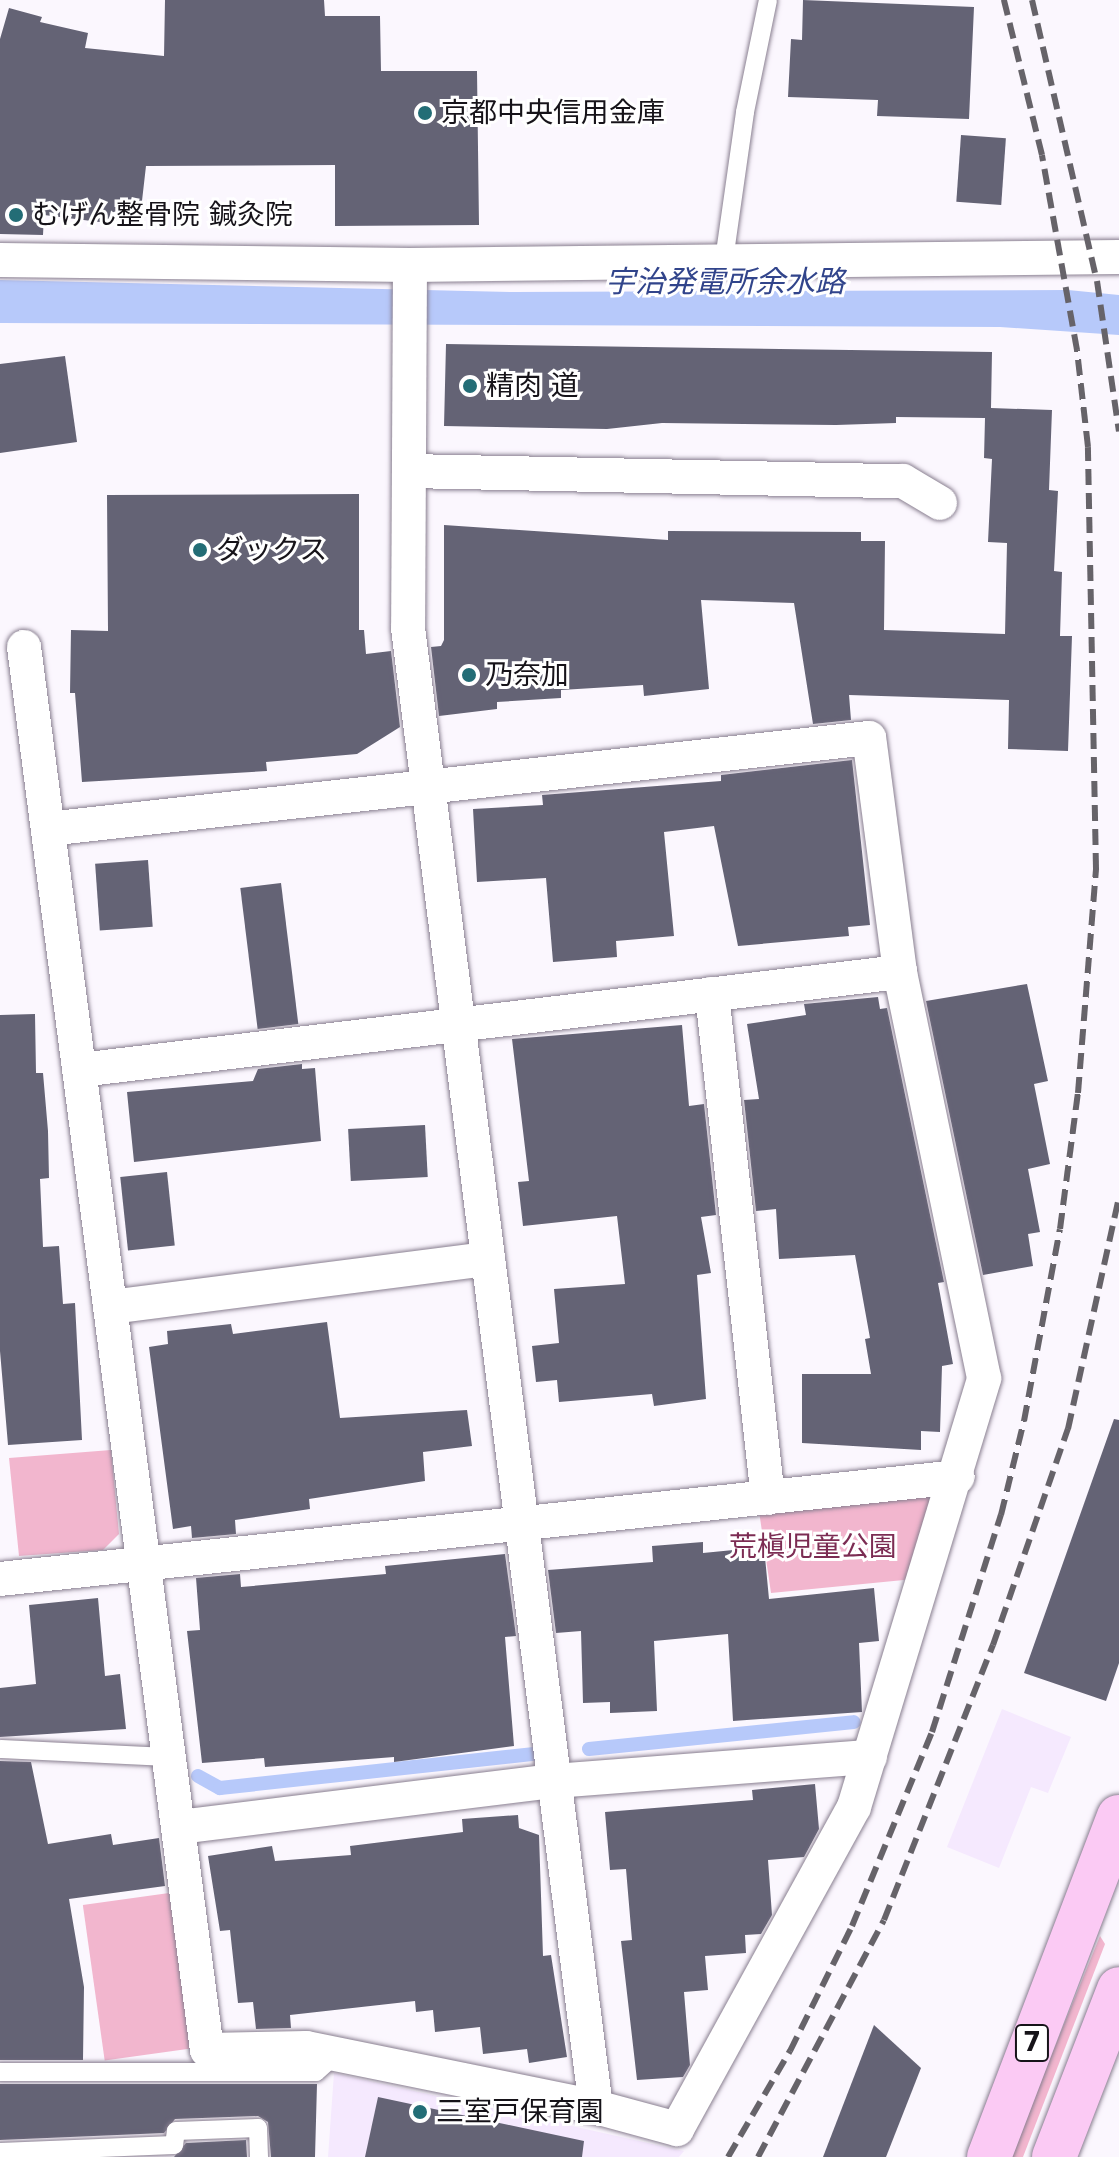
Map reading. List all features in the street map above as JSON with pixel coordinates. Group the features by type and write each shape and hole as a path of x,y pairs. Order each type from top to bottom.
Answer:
{"main road":[{"name":"7","path":"989,2157 1119,1817"},
{"name":"7","path":"1054,2157 1119,1989"}],"street":[{"path":"0,260 410,272 724,260 1119,257"},
{"path":"410,272 408,628 596,2107"},
{"path":"409,471 903,481 940,503"},
{"path":"24,647 207,2050 306,2048 337,2053 596,2107 677,2129 854,1807 958,1477 984,1378 900,972 869,738 48,829"},
{"path":"80,1070 900,972"},
{"path":"712,994 768,1498"},
{"path":"111,1307 488,1259"},
{"path":"0,1579 958,1477"},
{"path":"179,1827 555,1781 870,1757"}],"lane":[{"path":"724,260 745,112 768,0"},
{"path":"0,1749 169,1757"},
{"path":"0,2072 316,2072 337,2053"},
{"path":"0,2152 175,2151 176,2131 258,2128 259,2157"}],"shaded area":[{"path":"1002,1709 1071,1737 1048,1793 1031,1787 999,1868 947,1847"},
{"name":"三室戸保育園","path":"334,2073 684,2151 679,2157 328,2157"}],"green space":[{"path":"111,1450 119,1534 103,1550 19,1556 9,1458"},
{"name":"荒槇児童公園","path":"935,1493 914,1579 771,1593 759,1511"},
{"path":"169,1893 191,2048 105,2061 83,1905"},
{"path":"1100,1936 1105,1944 1023,2157 1010,2157"}],"water":[{"path":"0,280 513,292 1068,290 1119,295 1119,335 1000,327 0,323"}],"building":[{"path":"165,0 324,0 325,16 380,16 381,71 477,71 479,225 335,226 335,165 146,166 139,227 44,215 43,235 0,234 0,39 9,8 42,17 40,22 88,33 85,48 164,56"},
{"path":"803,0 974,7 969,119 877,116 878,100 788,97 791,39 802,40"},
{"path":"961,135 1006,138 1001,205 956,202"},
{"path":"446,344 992,352 991,408 1052,410 1049,490 1058,491 1054,571 1062,572 1060,636 1072,636 1068,751 1008,749 1009,700 849,695 851,720 813,724 794,603 701,600 709,689 644,696 643,685 561,690 561,698 497,702 497,709 439,716 431,647 441,646 444,640 444,525 668,540 668,531 861,532 861,541 885,541 884,630 1005,634 1007,543 988,542 992,459 984,458 985,418 896,417 896,423 836,425 662,423 607,429 444,426"},
{"path":"65,356 77,442 0,453 0,364"},
{"path":"359,494 359,630 364,630 366,654 391,651 400,727 357,754 266,762 267,771 82,782 75,693 70,693 71,630 108,631 107,495"},
{"path":"852,760 870,925 848,927 849,936 738,946 714,826 664,832 674,936 616,941 617,957 553,962 546,878 477,882 473,809 543,805 542,795 721,781 721,775"},
{"path":"148,860 153,927 100,931 95,864"},
{"path":"281,883 298,1024 258,1029 240,888"},
{"path":"1027,984 1048,1081 1034,1084 1050,1164 1028,1169 1040,1232 1028,1234 1033,1266 983,1275 926,1001"},
{"path":"878,997 880,1009 887,1008 944,1282 938,1283 953,1364 942,1366 940,1432 921,1431 921,1450 802,1443 802,1374 871,1374 865,1339 870,1338 855,1255 779,1259 776,1209 756,1211 744,1100 759,1099 747,1024 806,1015 804,1004"},
{"path":"35,1014 36,1073 43,1073 48,1131 49,1178 40,1179 43,1247 59,1246 63,1304 75,1303 82,1440 8,1445 0,1351 0,1015"},
{"path":"682,1025 689,1106 704,1104 716,1215 701,1217 711,1273 697,1275 706,1399 654,1406 652,1394 559,1402 557,1380 536,1382 532,1346 559,1343 554,1289 625,1284 617,1216 523,1226 518,1182 529,1181 512,1039"},
{"path":"302,1064 302,1069 315,1068 321,1141 134,1162 127,1092 253,1081 258,1069"},
{"path":"425,1125 428,1177 351,1181 348,1129"},
{"path":"167,1172 175,1246 128,1251 120,1177"},
{"path":"327,1322 340,1418 467,1410 472,1446 423,1452 425,1481 309,1499 310,1509 235,1520 236,1534 192,1538 191,1526 173,1529 149,1347 168,1344 167,1331 231,1324 233,1334"},
{"path":"1114,1419 1119,1420 1119,1663 1106,1701 1024,1673"},
{"path":"703,1542 703,1553 764,1547 769,1599 874,1588 879,1641 859,1643 862,1712 733,1721 728,1634 654,1641 657,1711 610,1713 610,1702 583,1703 581,1631 556,1633 548,1570 653,1562 652,1546"},
{"path":"505,1554 516,1636 505,1637 514,1746 394,1762 394,1757 265,1767 264,1758 202,1763 187,1631 200,1630 196,1578 240,1574 241,1587 386,1574 385,1566"},
{"path":"98,1598 105,1676 120,1674 126,1729 0,1737 0,1688 36,1684 29,1605"},
{"path":"0,1761 31,1762 48,1844 111,1834 113,1845 159,1838 165,1886 69,1899 84,1987 83,2060 0,2060"},
{"path":"815,1784 819,1829 804,1857 768,1860 772,1915 761,1934 745,1935 746,1953 705,1956 708,1990 684,1992 690,2065 683,2077 637,2080 621,1941 632,1940 626,1869 610,1870 605,1812 753,1800 752,1790"},
{"path":"518,1815 519,1828 539,1835 543,1956 551,1955 567,2057 529,2063 527,2049 483,2054 480,2027 435,2032 433,2010 416,2012 415,2001 290,2015 291,2028 256,2029 253,2002 238,2003 230,1930 220,1931 208,1856 272,1846 275,1861 351,1855 350,1846 463,1832 462,1819"},
{"path":"874,2025 921,2068 886,2157 823,2157"},
{"path":"0,2084 317,2084 315,2157 271,2157 268,2122 258,2116 175,2119 164,2133 0,2140"},
{"path":"378,2097 584,2141 582,2157 365,2157"},
{"path":"246,2140 247,2157 174,2157 186,2143"}],"waterway":[{"path":"589,1749 854,1722"},
{"path":"198,1776 220,1788 534,1754"}],"railway":[{"path":"728,2157 790,2051 852,1926 932,1732 1001,1515 1024,1421 1060,1229 1078,1093 1096,869 1088,447 1077,350 1042,155 1004,0"},
{"path":"1032,0 1097,281 1119,431"},
{"path":"758,2157 884,1920 993,1645 1068,1429 1119,1198"}],"place":[{"name":"京都中央信用金庫","path":"425,113"},
{"name":"むげん整骨院 鍼灸院","path":"16,215"},
{"name":"精肉 道","path":"470,386"},
{"name":"ダックス","path":"200,550"},
{"name":"乃奈加","path":"469,675"},
{"name":"三室戸保育園","path":"420,2112"}],"water label":[{"name":"宇治発電所余水路","path":"725,282"}]}
